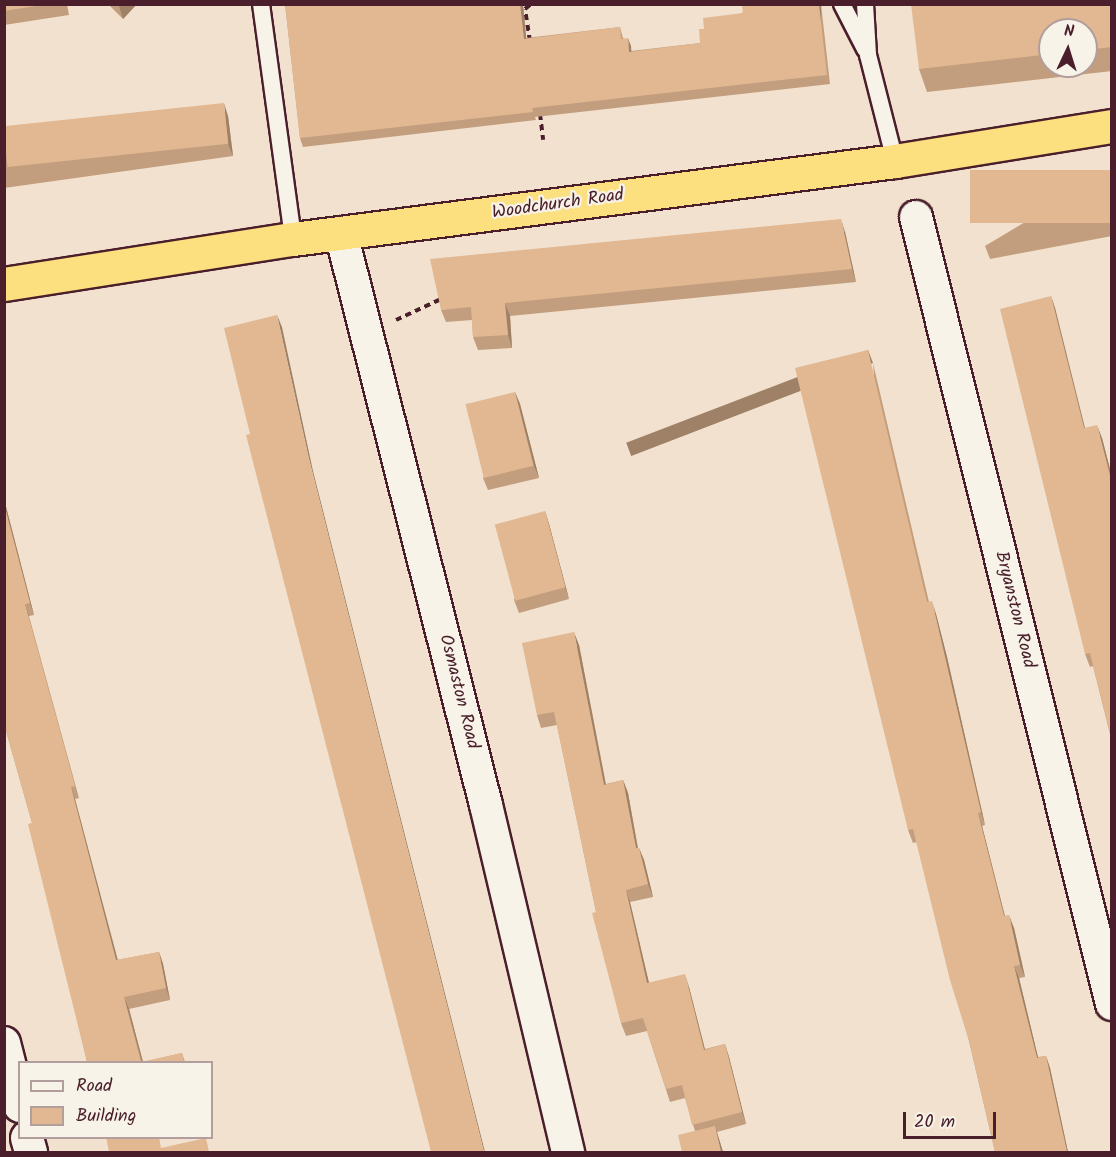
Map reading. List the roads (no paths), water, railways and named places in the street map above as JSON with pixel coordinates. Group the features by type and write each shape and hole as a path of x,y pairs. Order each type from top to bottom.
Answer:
{"highway":[{"name":"Woodchurch Road","path":"4,284 293,239 895,161 1112,126"}],"street":[{"name":"Bryanston Road","path":"916,217 1112,1004"},
{"name":"Osmaston Road","path":"341,233 486,805 568,1152"},
{"path":"4,1043 18,1098"}],"lane":[{"path":"261,4 293,239"},
{"path":"842,4 868,55"},
{"path":"865,4 868,55 895,161"}]}
